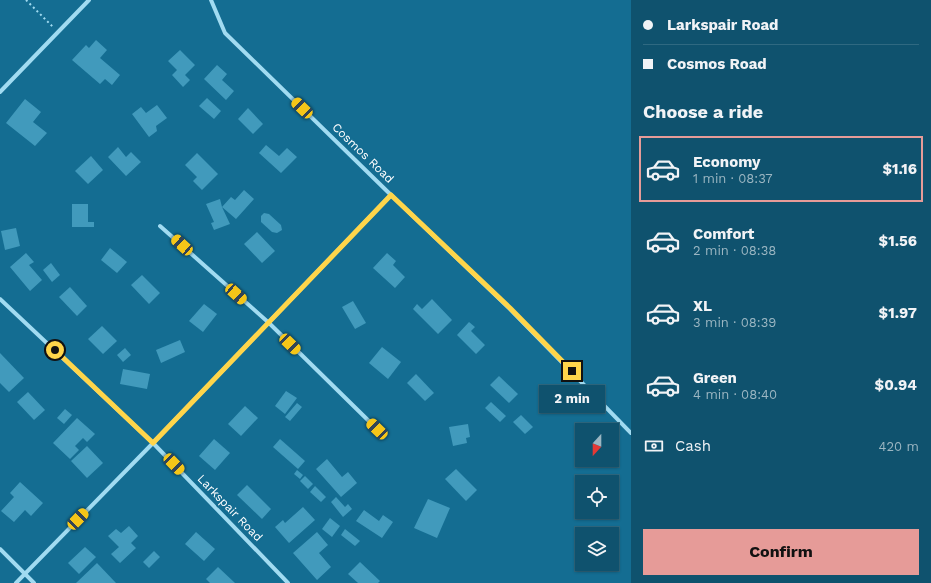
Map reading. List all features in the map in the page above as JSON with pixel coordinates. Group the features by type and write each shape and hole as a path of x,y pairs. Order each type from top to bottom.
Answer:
{"street":[{"path":"0,92 89,0"},
{"name":"Cosmos Road","path":"211,0 225,33 391,195 510,308 631,432"},
{"path":"16,583 153,443 391,195"},
{"path":"160,226 268,323 377,429"},
{"name":"Larkspair Road","path":"0,298 153,443 288,583"},
{"path":"0,549 34,583"}],"path":[{"path":"26,0 58,32"}],"building":[{"path":"96,40 107,50 100,58 120,75 112,85 105,79 100,84 72,60 86,45 89,48"},
{"path":"180,50 195,65 185,75 190,80 183,87 172,75 177,70 168,61"},
{"path":"217,65 227,74 222,80 234,91 226,100 204,79"},
{"path":"207,98 221,111 214,119 199,106"},
{"path":"25,99 41,112 33,122 47,133 35,146 6,123"},
{"path":"157,105 167,118 156,126 157,131 149,137 132,114 141,107 146,113"},
{"path":"248,108 263,124 253,134 238,119"},
{"path":"266,145 279,156 287,148 297,157 281,173 259,153"},
{"path":"118,147 126,157 131,152 141,162 126,176 108,157"},
{"path":"197,153 218,174 202,190 193,181 197,177 185,165"},
{"path":"91,156 103,170 88,184 75,171"},
{"path":"244,190 254,199 236,219 222,207 231,197 235,200"},
{"path":"220,199 230,224 214,230 211,223 214,222 206,204"},
{"path":"72,204 88,204 88,222 94,222 94,227 72,227"},
{"path":"264,213 269,214 281,225 282,230 277,233 272,232 261,222 261,216"},
{"path":"16,228 20,246 5,250 1,231"},
{"path":"257,232 275,251 262,263 244,244"},
{"path":"110,248 127,262 117,273 101,260"},
{"path":"26,253 34,262 29,265 42,280 30,291 10,267"},
{"path":"387,253 396,261 393,265 405,277 395,288 373,268"},
{"path":"51,263 60,275 52,282 43,270"},
{"path":"142,275 160,293 149,304 131,285"},
{"path":"70,287 87,306 77,316 59,297"},
{"path":"432,299 452,320 438,334 413,309 417,304 422,309"},
{"path":"353,301 366,323 355,329 342,307"},
{"path":"204,304 217,314 203,332 189,321"},
{"path":"469,322 475,327 471,331 485,345 476,354 457,335"},
{"path":"102,326 117,341 103,354 88,339"},
{"path":"180,340 185,352 161,363 156,350"},
{"path":"382,347 401,362 388,379 369,363"},
{"path":"125,348 131,355 123,362 117,355"},
{"path":"0,353 24,378 9,392 0,383"},
{"path":"123,369 150,374 147,389 120,384"},
{"path":"416,374 434,393 425,401 407,383"},
{"path":"499,376 518,394 509,403 490,385"},
{"path":"286,391 297,398 285,414 275,406"},
{"path":"28,392 45,410 34,420 17,402"},
{"path":"491,402 506,416 500,422 485,408"},
{"path":"297,403 302,407 290,421 285,417"},
{"path":"245,406 258,418 241,436 228,424"},
{"path":"65,409 72,415 64,424 57,418"},
{"path":"521,415 533,427 525,434 513,422"},
{"path":"77,418 95,434 87,442 83,438 75,446 79,450 70,459 53,443"},
{"path":"468,424 470,437 466,438 467,443 453,446 449,427"},
{"path":"214,439 230,453 215,470 199,456"},
{"path":"280,439 305,461 298,469 273,447"},
{"path":"87,446 103,463 87,478 71,461"},
{"path":"327,459 342,477 348,472 357,483 341,497 316,469"},
{"path":"456,469 477,490 466,501 445,479"},
{"path":"297,470 303,475 300,479 294,474"},
{"path":"305,476 313,484 308,489 300,481"},
{"path":"20,482 43,503 31,516 25,510 14,522 1,511 14,497 10,493"},
{"path":"247,485 271,509 262,519 237,495"},
{"path":"315,486 326,497 321,502 310,492"},
{"path":"336,497 345,507 348,504 352,509 343,517 331,502"},
{"path":"428,499 450,508 437,538 414,528"},
{"path":"303,507 315,520 289,543 275,527 283,520 285,523"},
{"path":"364,510 379,521 383,515 393,522 382,538 356,521"},
{"path":"330,518 340,526 332,537 322,529"},
{"path":"129,526 138,536 131,543 136,548 120,563 111,554 119,547 108,536 116,529 121,533"},
{"path":"345,529 360,541 355,546 341,535"},
{"path":"196,532 215,549 204,561 185,544"},
{"path":"317,532 328,545 319,553 331,567 317,580 293,553"},
{"path":"85,547 96,557 79,574 68,563"},
{"path":"154,551 160,557 149,568 143,562"},
{"path":"360,562 380,581 378,583 358,583 348,574"},
{"path":"97,563 116,583 76,583"},
{"path":"218,567 235,583 210,583 206,579"}],"route":[{"path":"55,350 153,443 391,195 510,308 572,371"}]}
